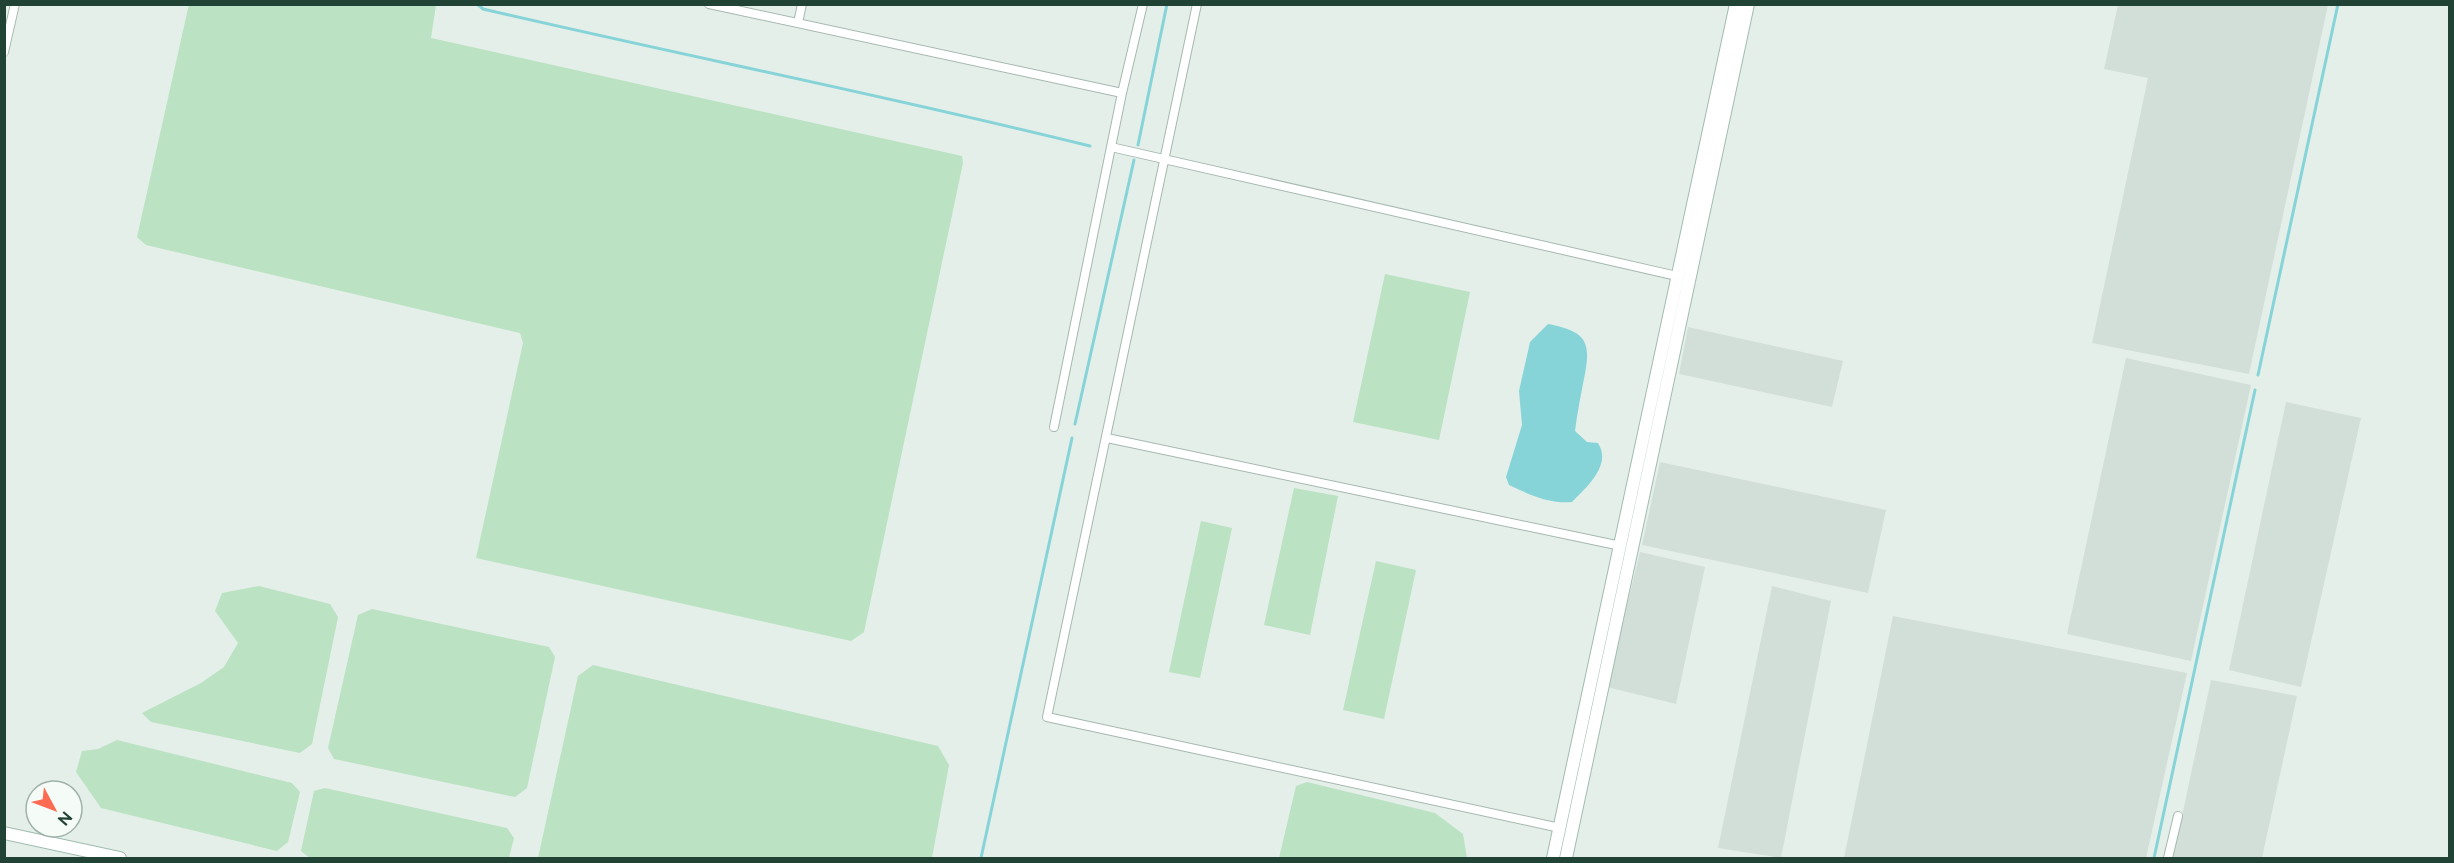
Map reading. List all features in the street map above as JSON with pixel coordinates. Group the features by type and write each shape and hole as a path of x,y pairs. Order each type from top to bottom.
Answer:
{"street":[{"path":"4,52 15,4"},
{"path":"709,4 1122,93"},
{"path":"798,24 802,4"},
{"path":"1054,427 1122,93 1143,4"},
{"path":"1197,4 1047,717 1560,828"},
{"path":"1553,858 1736,4"},
{"path":"1566,858 1748,4"},
{"path":"1112,147 1677,276"},
{"path":"1107,438 1621,546"},
{"path":"2168,858 2178,816"},
{"path":"4,834 120,858"}],"shaded area":[{"path":"2118,5 2328,5 2249,374 2092,343 2148,78 2104,69"},
{"path":"1688,327 1843,361 1832,407 1679,374"},
{"path":"2126,358 2251,385 2191,661 2067,634"},
{"path":"2286,402 2361,418 2301,687 2229,670"},
{"path":"1660,462 1886,510 1868,593 1642,545"},
{"path":"1640,552 1705,567 1676,704 1607,687"},
{"path":"1772,586 1831,601 1781,858 1718,848"},
{"path":"1893,616 2187,673 2146,858 1844,858"},
{"path":"2211,680 2297,696 2262,858 2173,858"}],"green space":[{"path":"189,4 436,5 431,38 962,156 963,163 864,632 851,641 476,558 523,343 520,333 146,245 137,237"},
{"path":"1385,274 1470,292 1439,440 1353,422"},
{"path":"1294,488 1338,496 1310,635 1264,625"},
{"path":"1201,521 1232,528 1200,678 1169,672"},
{"path":"1376,561 1416,570 1384,719 1343,710"},
{"path":"259,586 330,604 338,617 312,744 300,753 151,722 142,713 201,683 224,667 238,643 215,611 222,593"},
{"path":"372,609 549,647 555,657 527,788 515,797 334,759 328,748 358,615"},
{"path":"593,665 938,746 949,765 932,858 538,858 578,676"},
{"path":"117,740 292,783 300,792 288,842 277,851 101,808 84,784 84,779 81,779 76,772 82,751 98,749"},
{"path":"1307,782 1435,813 1463,834 1467,858 1279,858 1296,786"},
{"path":"325,788 507,828 514,838 509,858 310,858 301,851 314,791"}],"water":[{"path":"1548,324 1573,331 1585,342 1586,371 1575,431 1587,442 1598,443 1602,451 1600,467 1596,475 1572,502 1555,502 1532,495 1509,485 1506,477 1522,425 1519,391 1530,342"}],"waterway":[{"path":"477,4 483,9 1090,146"},
{"path":"1138,145 1167,4"},
{"path":"2258,375 2338,4"},
{"path":"1075,424 1134,160"},
{"path":"2154,858 2255,390"},
{"path":"981,858 1072,438"}]}
